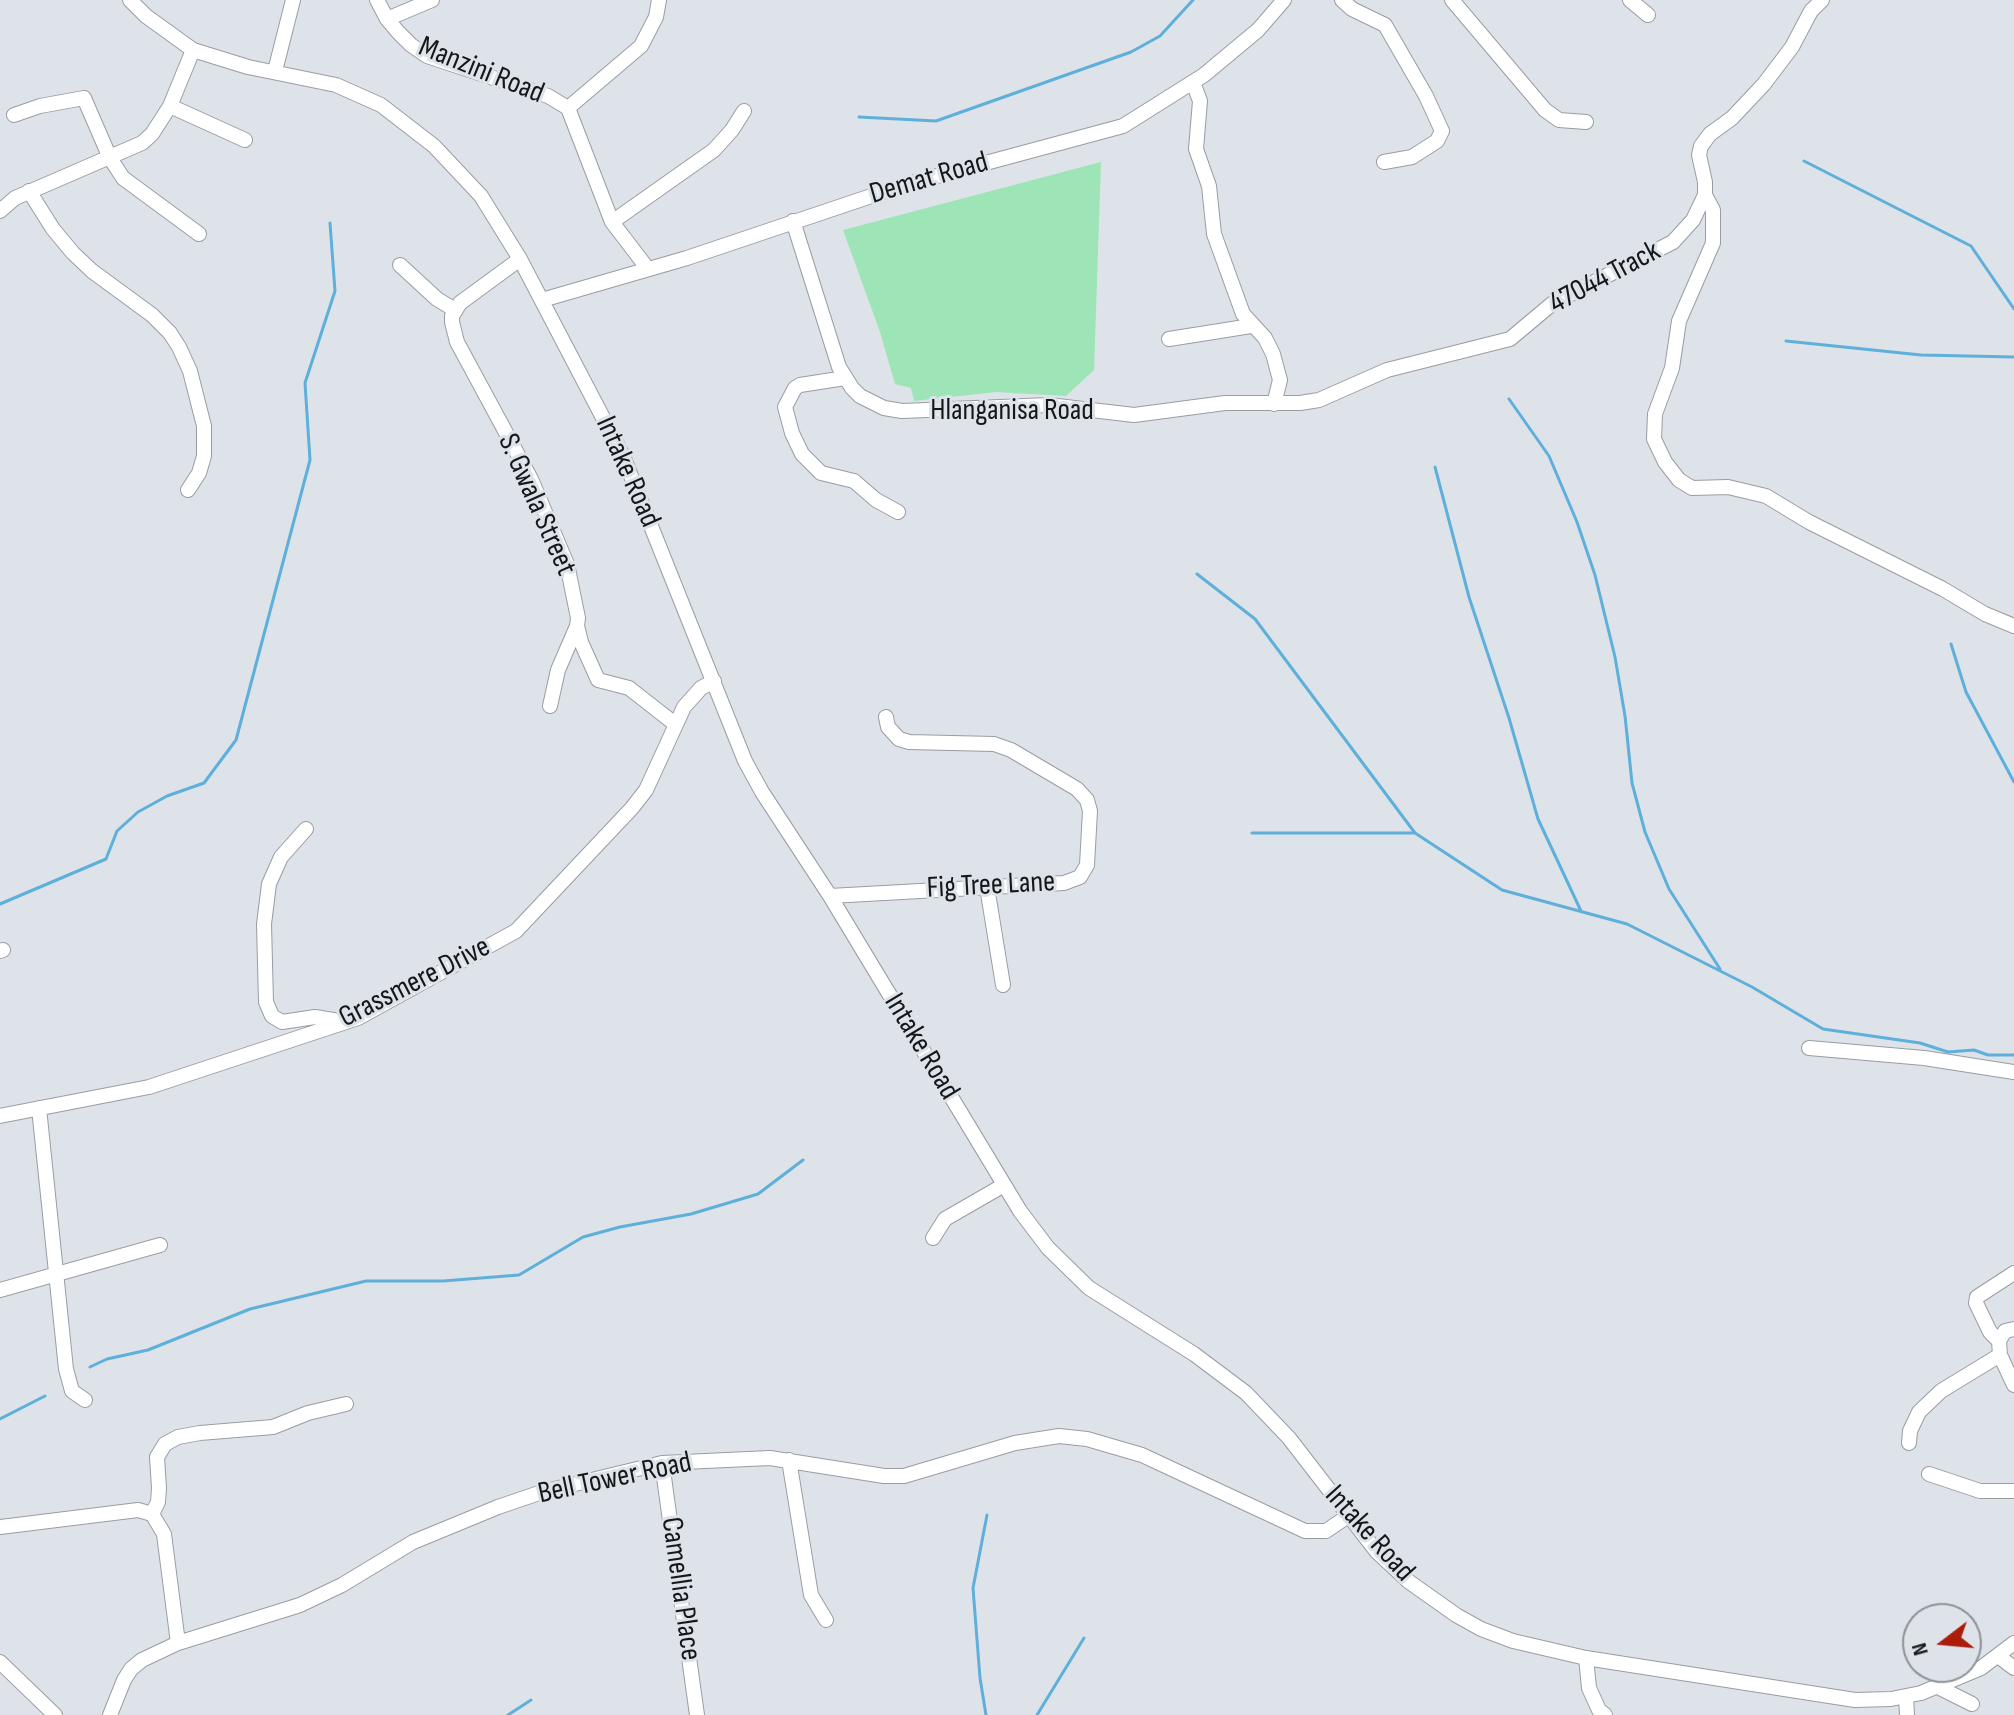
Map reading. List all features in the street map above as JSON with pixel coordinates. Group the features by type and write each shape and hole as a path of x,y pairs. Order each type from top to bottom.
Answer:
{"street":[{"name":"Intake Road","path":"130,0 146,16 193,50 248,67 336,85 360,94 406,123 461,171 475,188 502,226 623,456 756,782 830,896 1020,1211 1048,1248 1089,1288 1194,1354 1246,1393 1289,1438 1377,1552 1408,1581 1456,1615 1513,1641 1586,1658 1855,1700 1906,1696 1938,1687 1981,1668 2014,1643"},
{"path":"275,71 293,0"},
{"name":"Manzini Road","path":"377,0 387,19 411,45 427,56 548,96 568,108 612,222 648,269"},
{"path":"387,19 432,0"},
{"path":"568,108 641,46 653,26 659,0"},
{"name":"Demat Road","path":"542,300 726,246 904,185 1123,126 1193,82 1258,30 1284,0"},
{"path":"1342,0 1385,25 1426,96 1442,131 1437,141 1412,157 1384,162"},
{"path":"1452,0 1545,110 1559,120 1586,122"},
{"path":"1630,0 1648,15"},
{"path":"1822,0 1811,11 1792,47 1764,84 1701,146 1699,155 1705,195 1713,210 1713,243 1679,321 1672,368 1655,414 1654,439 1665,462 1679,480 1692,488 1728,487 1766,496 1809,522 1827,528 1985,614 2014,626"},
{"path":"0,211 29,191 142,143 152,134 170,106 193,50"},
{"path":"1193,82 1200,101 1196,149 1209,186 1214,234 1243,314 1270,347 1279,369 1280,380 1274,404"},
{"path":"14,115 50,103 84,98 110,158 123,178 199,234"},
{"path":"170,106 245,140"},
{"path":"612,222 714,150 744,111"},
{"path":"29,191 53,229 73,253 92,271 152,315 179,347 190,371 204,426 204,456 199,473 188,490"},
{"name":"47044 Track","path":"1351,386 1387,370 1510,339 1553,303 1673,242 1693,220 1705,195"},
{"name":"Hlanganisa Road","path":"793,221 827,332 845,378 852,388 871,402 902,411 1049,405 1134,415 1225,403 1274,404 1319,400 1351,386"},
{"path":"400,265 437,299 455,310 470,293 520,259"},
{"name":"S. Gwala Street","path":"455,310 452,322 457,342 531,479 562,550 572,586 581,642 598,680 629,688 675,724"},
{"path":"1169,339 1251,326"},
{"path":"845,378 795,388 785,407 792,433 802,454 821,473 854,481 876,500 898,512"},
{"path":"550,706 558,670 577,626"},
{"name":"Grassmere Drive","path":"0,1116 149,1087 346,1022 516,931 646,790 675,724 692,696 714,681"},
{"name":"Fig Tree Lane","path":"830,896 1064,883 1080,877 1087,865 1090,811 1087,800 1077,789 1011,750 994,744 909,742 899,739 886,717"},
{"path":"306,829 281,857 269,884 264,924 266,1002 272,1016 282,1022 315,1017 346,1022"},
{"path":"987,887 1003,985"},
{"path":"1809,1048 1924,1058 2014,1072"},
{"path":"39,1108 66,1369 72,1391 85,1400"},
{"path":"933,1238 945,1219 1004,1185"},
{"path":"0,1290 160,1245"},
{"path":"2014,1273 1977,1297 1978,1308 2014,1385"},
{"path":"1909,1443 1910,1431 1919,1412 1941,1391 1999,1348 2005,1331 2014,1329"},
{"path":"152,1514 158,1502 157,1457 165,1444 178,1437 200,1433 273,1427 308,1413 346,1404"},
{"name":"Bell Tower Road","path":"110,1715 131,1669 142,1660 178,1643 300,1605 342,1585 413,1542 498,1507 542,1492 662,1463 770,1458 884,1476 904,1476 1039,1437 1087,1439 1142,1455 1305,1531 1326,1531 1348,1516"},
{"path":"789,1460 811,1595 826,1620"},
{"name":"Camellia Place","path":"662,1463 697,1715"},
{"path":"1929,1474 1980,1491 2014,1491"},
{"path":"0,1527 138,1510 152,1514 164,1534 178,1643"},
{"path":"1998,1656 2014,1668"},
{"path":"1586,1658 1589,1688 1599,1710 1605,1715"},
{"path":"0,1662 55,1715"},
{"path":"1938,1687 1972,1704"},
{"path":"1906,1696 1907,1715"}],"green space":[{"path":"1101,162 1094,370 1066,396 996,392 914,401 911,388 895,384 880,332 843,230"}],"waterway":[{"path":"859,117 936,121 1131,52 1160,36 1193,0"},
{"path":"1804,161 1971,246 2014,309"},
{"path":"0,904 106,859 117,831 138,812 167,796 204,783 236,740 310,460 305,383 335,291 330,223"},
{"path":"1786,341 1921,355 2014,357"},
{"path":"1509,399 1549,456 1595,575 1615,657 1632,783 1645,832 1669,889 1720,969"},
{"path":"1435,467 1469,597 1538,819 1581,911"},
{"path":"1197,574 1255,619 1415,833 1502,890 1627,924 1752,987 1823,1029 1920,1043 1948,1052 1974,1050 1988,1055 2014,1055"},
{"path":"1951,644 1966,692 2014,782"},
{"path":"1252,833 1415,833"},
{"path":"90,1367 107,1359 148,1350 250,1309 366,1281 443,1281 519,1275 583,1237 691,1214 758,1194 803,1160"},
{"path":"0,1419 45,1396"},
{"path":"986,1715 973,1588 987,1515"},
{"path":"1037,1715 1084,1638"},
{"path":"508,1715 531,1700"}]}
